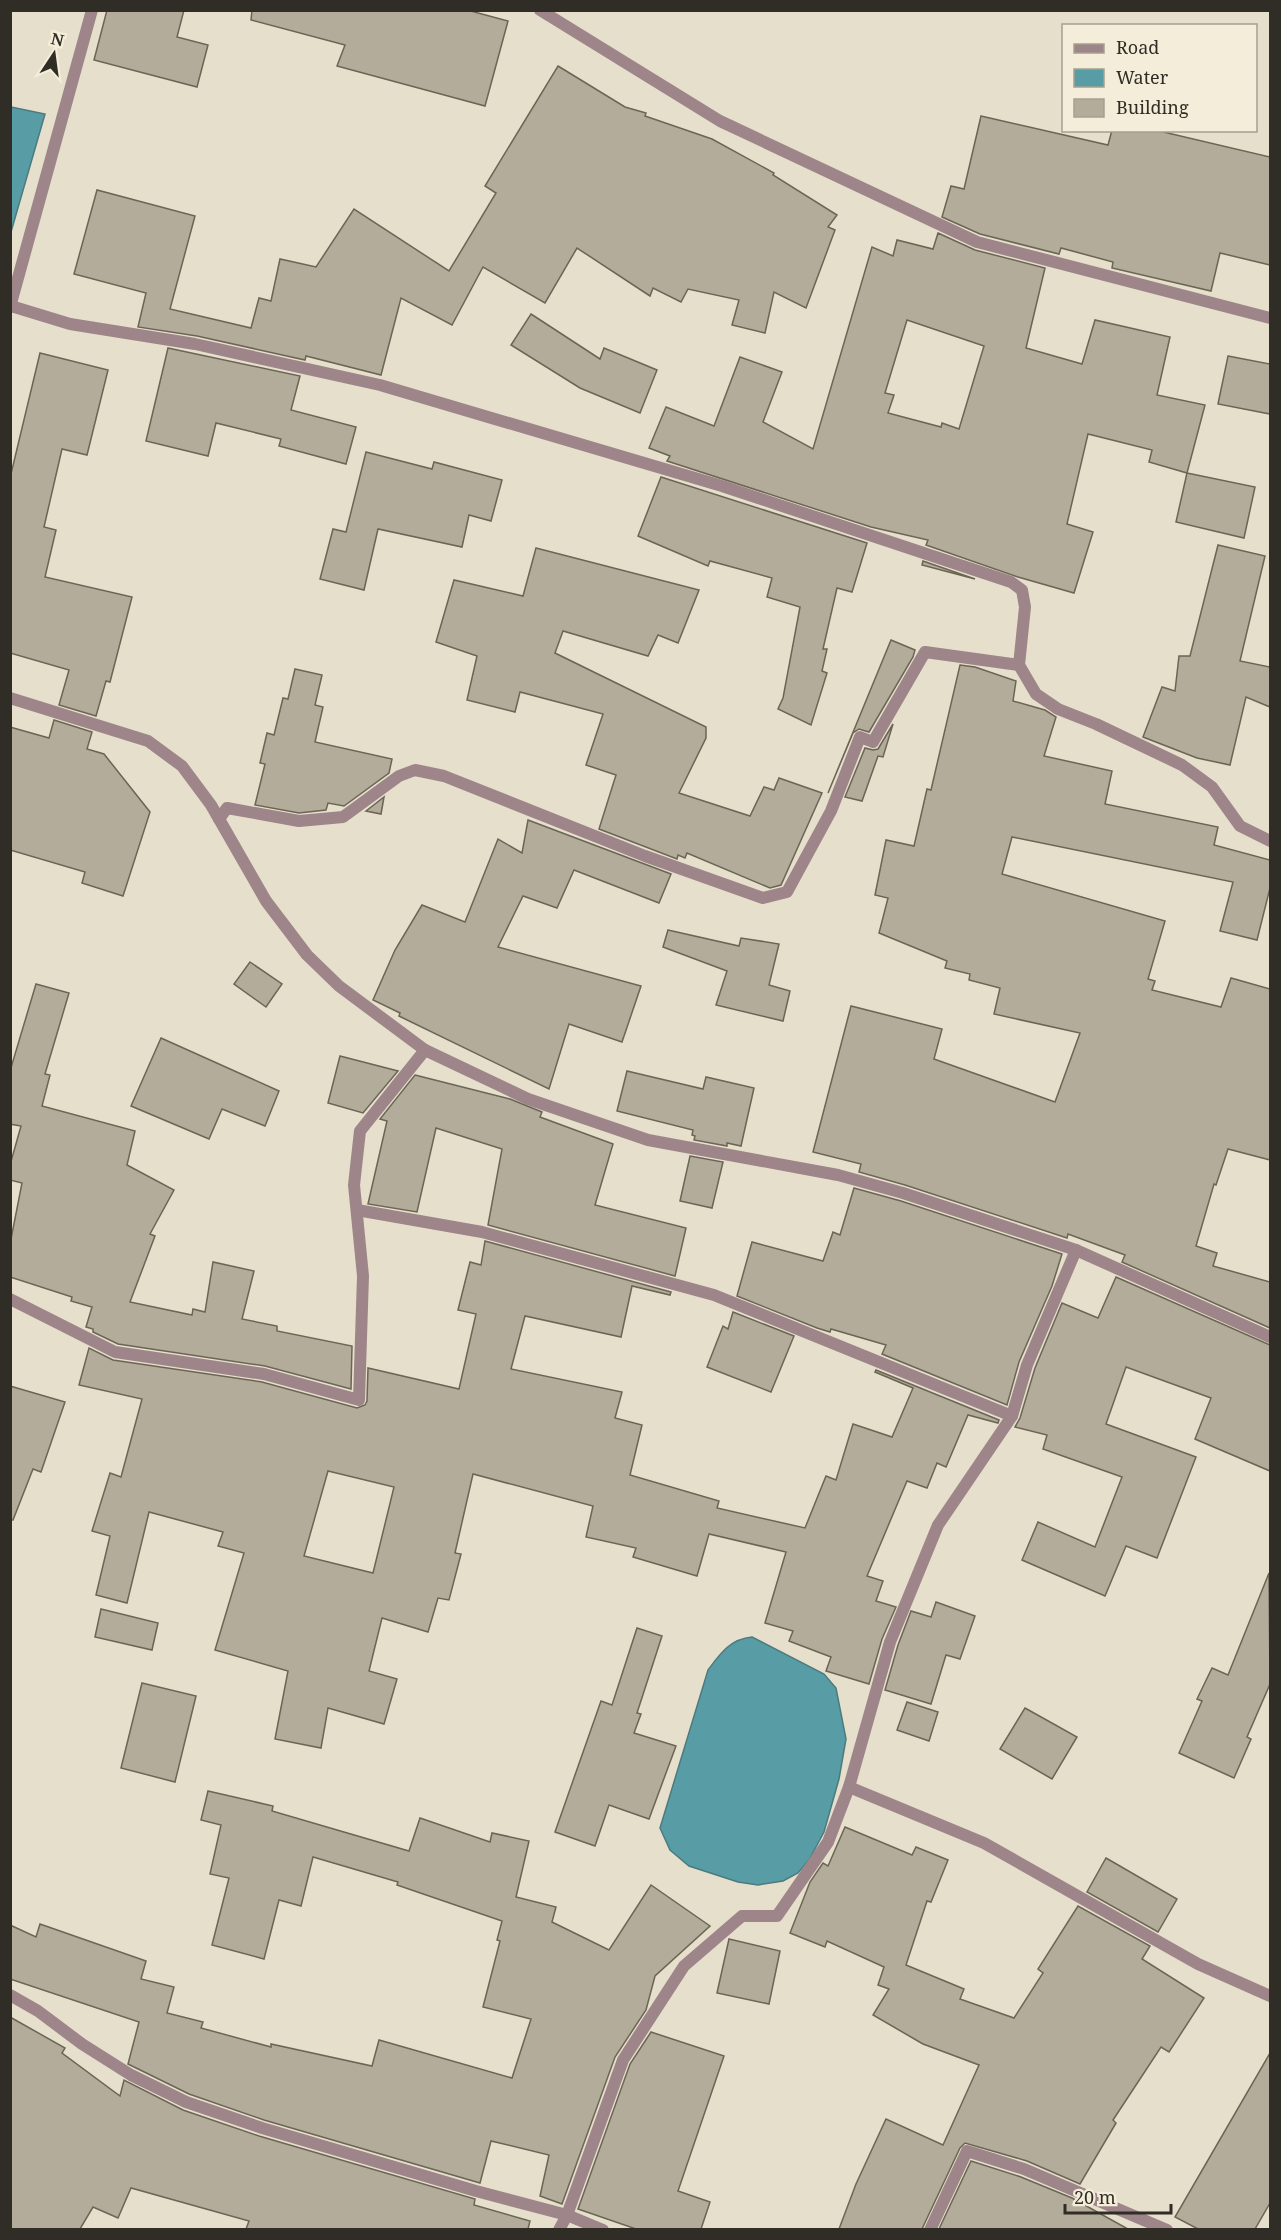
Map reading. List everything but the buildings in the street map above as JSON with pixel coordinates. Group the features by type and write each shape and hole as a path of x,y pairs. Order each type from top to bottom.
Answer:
{"street":[{"path":"92,10 11,307 70,324 195,344 380,386 722,486 996,577 1022,590 1025,607 1019,665 1035,694 1058,710 1096,724 1182,765 1212,787 1240,826 1270,842"},
{"path":"540,10 720,121 977,242 1270,318"},
{"path":"219,819 227,808 299,821 343,817 399,776 416,770 444,776 645,856 763,898 787,892 831,811 860,737 873,742 925,652 1019,665"},
{"path":"10,698 148,741 182,766 219,819 266,901 307,955 339,986 425,1050 528,1099 648,1140 838,1174 1076,1250 1270,1337"},
{"path":"10,1299 115,1352 264,1374 359,1400 363,1276 354,1185 360,1131 425,1050"},
{"path":"357,1210 482,1232 714,1294 1012,1416"},
{"path":"559,2229 567,2215 623,2060 684,1966 742,1916 777,1916 828,1842 849,1787 890,1642 938,1525 1012,1416 1027,1365 1076,1250"},
{"path":"849,1787 984,1843 1198,1964 1270,1996"},
{"path":"10,1995 38,2011 82,2044 131,2075 186,2102 330,2148 567,2215 603,2229"},
{"path":"930,2229 967,2151 1024,2169 1167,2229"}],"water":[{"path":"10,107 45,114 11,232"},
{"path":"752,1637 824,1674 836,1688 846,1739 839,1779 824,1832 809,1860 798,1873 783,1881 758,1885 738,1882 689,1866 670,1850 660,1828 708,1670 721,1653 732,1644"}]}
